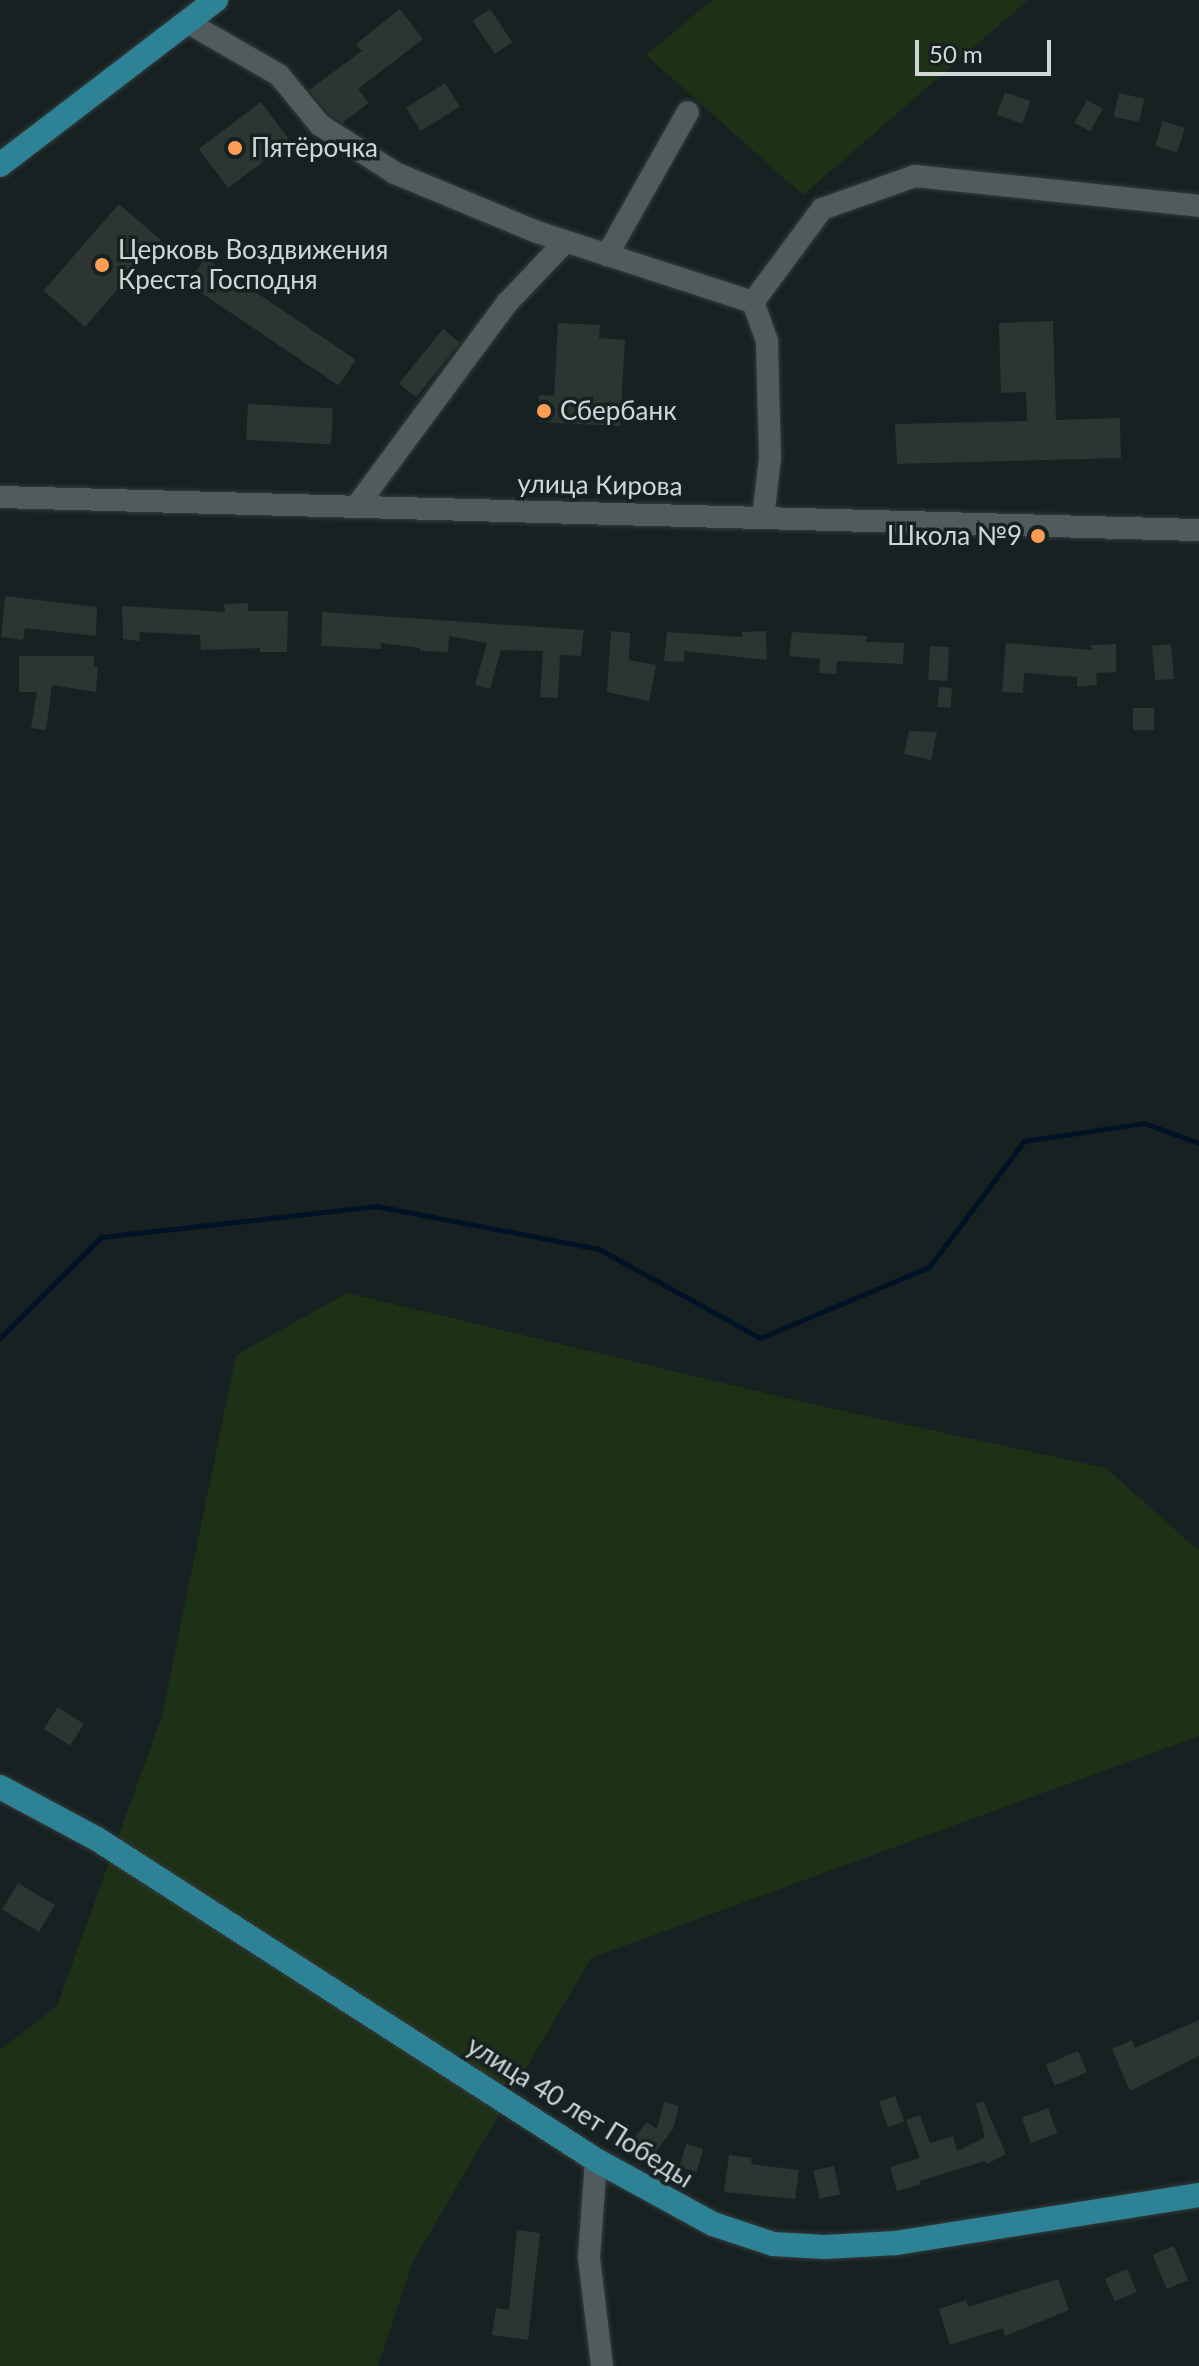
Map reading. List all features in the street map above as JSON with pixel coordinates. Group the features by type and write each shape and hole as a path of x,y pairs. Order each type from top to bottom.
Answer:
{"main road":[{"path":"0,165 216,0"},
{"name":"улица 40 лет Победы","path":"0,1787 108,1846 596,2160 713,2224 773,2244 896,2243 1199,2195"}],"street":[{"path":"187,22 279,75 320,125 395,173 565,242 753,302"},
{"path":"607,255 688,112"},
{"path":"753,302 822,209 915,176 1199,206"},
{"path":"356,507 507,303 565,242"},
{"path":"753,302 767,341 770,458 763,517"},
{"name":"улица Кирова","path":"0,497 1199,530"},
{"path":"596,2160 589,2258 602,2366"}],"green space":[{"path":"712,0 1028,0 803,195 646,55"},
{"path":"347,1293 811,1404 1106,1468 1199,1551 1199,1736 591,1958 413,2261 378,2366 0,2366 0,2050 57,2006 162,1716 236,1355"}],"building":[{"path":"400,9 423,39 358,89 369,103 342,123 329,114 309,90 362,51 356,44"},
{"path":"490,9 512,42 495,54 473,21"},
{"path":"445,83 460,107 421,131 406,107"},
{"path":"1005,92 1030,101 1022,124 997,115"},
{"path":"1119,93 1144,99 1139,122 1114,116"},
{"path":"1087,100 1103,109 1090,131 1074,123"},
{"path":"261,102 290,141 228,188 199,149"},
{"path":"1163,121 1185,128 1177,153 1155,146"},
{"name":"Церковь Воздвижения Креста Господня","path":"119,204 161,240 85,327 44,291"},
{"path":"205,258 356,360 339,385 188,284"},
{"path":"1053,321 1056,420 1120,418 1121,458 897,464 895,424 1027,421 1026,392 1001,393 999,323"},
{"path":"558,323 600,325 599,338 625,340 620,426 538,422 539,395 554,396"},
{"path":"443,329 460,343 416,397 399,383"},
{"path":"248,404 333,408 331,444 246,440"},
{"path":"5,596 97,607 96,636 25,628 23,640 1,637"},
{"path":"248,603 248,611 288,611 287,652 260,652 260,648 201,650 200,635 139,632 140,641 123,639 122,606 225,612 224,604"},
{"path":"322,612 584,630 581,656 560,655 558,698 540,697 543,651 501,650 490,689 475,685 487,643 449,636 448,652 420,651 420,648 381,643 381,649 321,646"},
{"path":"611,631 630,633 629,660 656,665 649,701 607,692"},
{"path":"766,631 767,660 684,651 684,662 664,661 667,632 742,637 742,632"},
{"path":"792,632 867,636 866,642 904,643 903,664 837,661 836,674 819,673 820,659 789,656"},
{"path":"1006,643 1092,650 1091,645 1116,644 1116,672 1096,673 1097,685 1077,687 1077,677 1024,673 1023,693 1002,692"},
{"path":"1171,644 1174,679 1155,681 1152,646"},
{"path":"930,646 949,647 947,681 928,680"},
{"path":"19,656 94,656 94,667 98,667 96,692 52,685 46,730 31,728 37,692 19,692"},
{"path":"939,687 952,688 951,708 938,707"},
{"path":"1133,708 1154,708 1154,730 1133,730"},
{"path":"909,731 937,732 931,760 904,754"},
{"path":"58,1707 84,1724 70,1746 44,1729"},
{"path":"18,1883 55,1905 39,1932 2,1910"},
{"path":"1199,2020 1199,2056 1130,2091 1112,2049 1132,2040 1135,2048"},
{"path":"1078,2051 1087,2072 1055,2086 1046,2065"},
{"path":"895,2096 904,2121 888,2127 879,2102"},
{"path":"983,2101 1006,2154 987,2164 985,2161 897,2191 890,2167 920,2158 906,2120 920,2115 930,2143 953,2136 957,2151 985,2137 976,2104"},
{"path":"664,2102 679,2106 673,2129 649,2160 651,2152 634,2138 647,2122 657,2129"},
{"path":"1048,2108 1057,2133 1031,2143 1022,2118"},
{"path":"686,2144 703,2149 697,2172 679,2167"},
{"path":"729,2155 752,2158 751,2164 799,2170 795,2199 724,2192"},
{"path":"834,2166 840,2194 819,2199 813,2170"},
{"path":"517,2230 540,2233 528,2340 492,2335 496,2308 509,2310"},
{"path":"1174,2246 1188,2280 1167,2289 1153,2255"},
{"path":"1127,2269 1137,2292 1115,2301 1105,2278"},
{"path":"1058,2279 1069,2310 1005,2336 1003,2328 950,2345 939,2309 966,2300 968,2307"}],"waterway":[{"path":"0,1338 101,1237 376,1206 599,1249 760,1338 929,1267 1024,1141 1144,1123 1199,1143"}],"place":[{"name":"Пятёрочка","path":"235,148"},
{"name":"Церковь Воздвижения Креста Господня","path":"102,265"},
{"name":"Сбербанк","path":"544,411"},
{"name":"Школа №9","path":"1038,536"}]}
